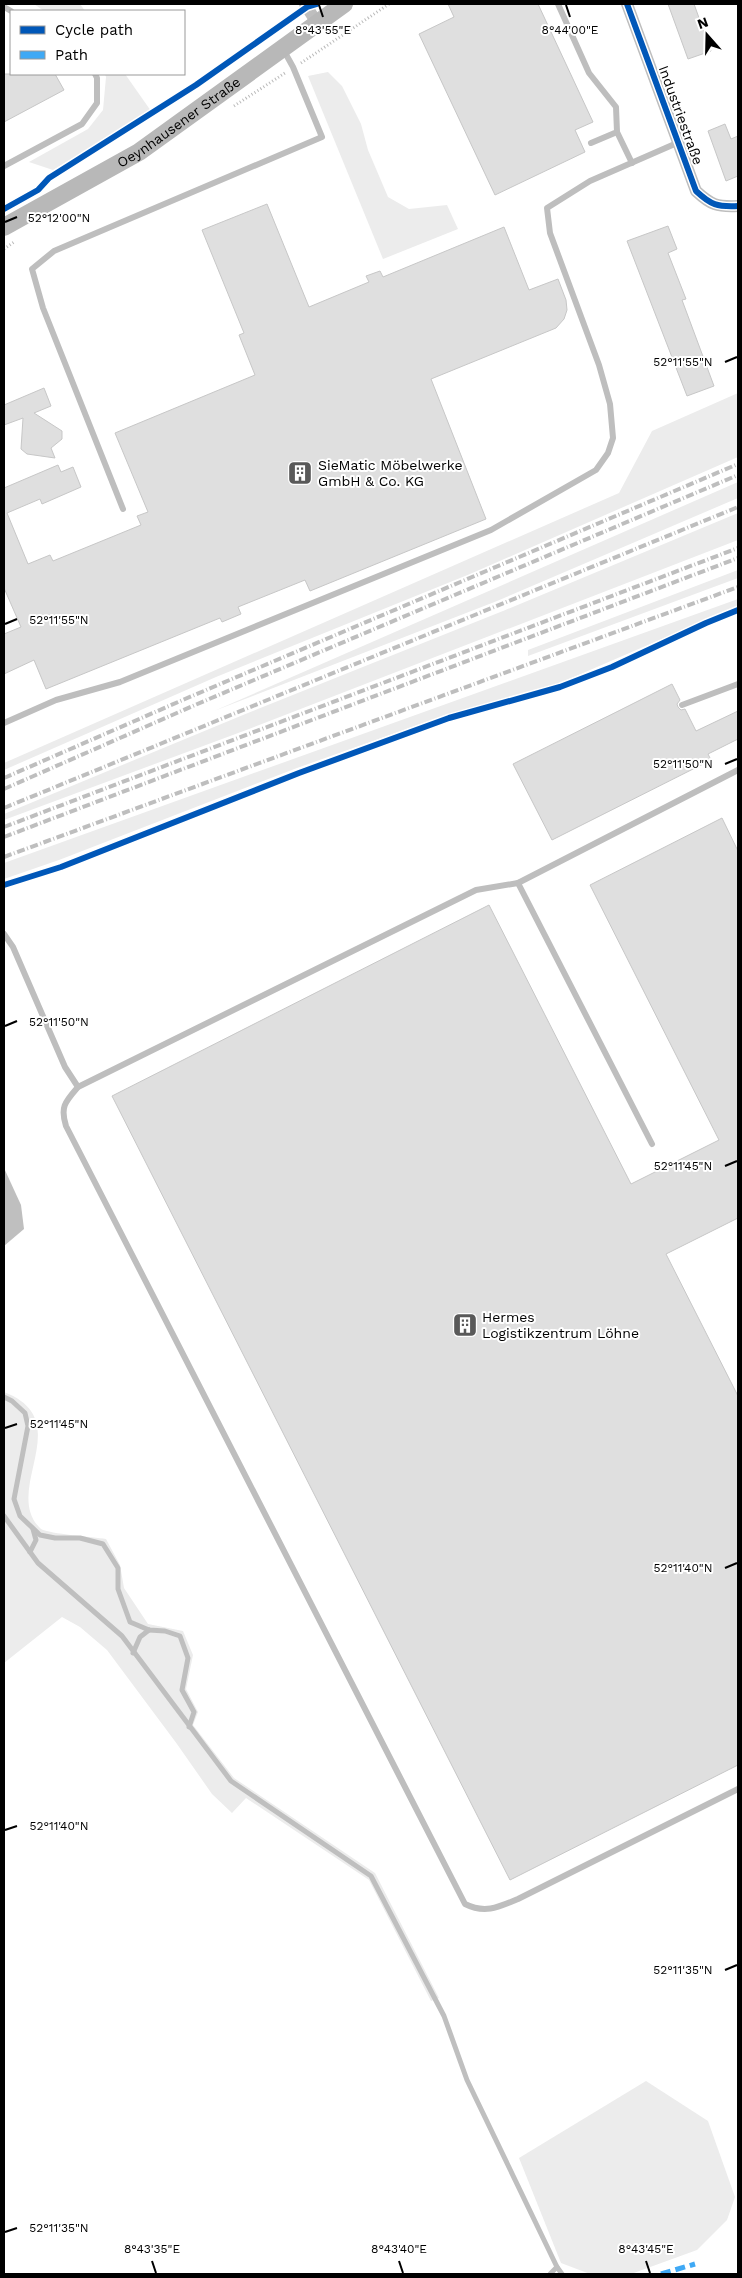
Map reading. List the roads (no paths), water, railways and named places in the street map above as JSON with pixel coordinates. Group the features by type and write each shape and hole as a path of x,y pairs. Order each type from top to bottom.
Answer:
{"main road":[{"name":"Oeynhausener Straße","path":"6,222 139,152 344,4"}],"street":[{"path":"305,4 317,23"},
{"name":"Industriestraße","path":"627,4 696,190 707,201 719,206 738,206"}],"lane":[{"path":"558,4 589,73 616,107 617,132 632,163"},
{"path":"123,509 43,308 32,269 54,251 322,137 293,67 283,48"},
{"path":"4,166 82,124 97,103 96,75"},
{"path":"591,143 617,132"},
{"path":"4,723 56,700 120,682 491,530 596,470 608,453 613,438 610,404 599,365 550,233 547,208 590,181 677,143"},
{"path":"682,704 738,684"},
{"path":"738,770 518,883 476,890 78,1087 68,1099 62,1113 66,1126 465,1904 476,1910 490,1908 518,1899 738,1789"},
{"path":"518,883 652,1144"},
{"path":"4,934 13,947 65,1067 78,1087"}],"waterway":[{"path":"4,1397 12,1401 25,1413 28,1426 14,1499 20,1516 40,1535 55,1538 80,1538 103,1544 118,1568 118,1589 130,1622 149,1630 165,1631 180,1636 188,1658 182,1690 194,1712 189,1727"},
{"path":"4,1516 38,1563 122,1636 231,1781 371,1876 444,2016 467,2080 562,2274"},
{"path":"30,1552 36,1540 33,1529"},
{"path":"133,1653 140,1637 149,1630"},
{"path":"550,2274 557,2267"}],"railway":[{"path":"4,778 738,464"},
{"path":"4,789 195,705 738,475"},
{"path":"4,808 738,507"},
{"path":"4,827 738,548"},
{"path":"4,837 738,558"},
{"path":"4,857 738,587"}],"place":[{"name":"SieMatic Möbelwerke GmbH & Co. KG","path":"300,473"},
{"name":"Hermes Logistikzentrum Löhne","path":"465,1325"}]}
